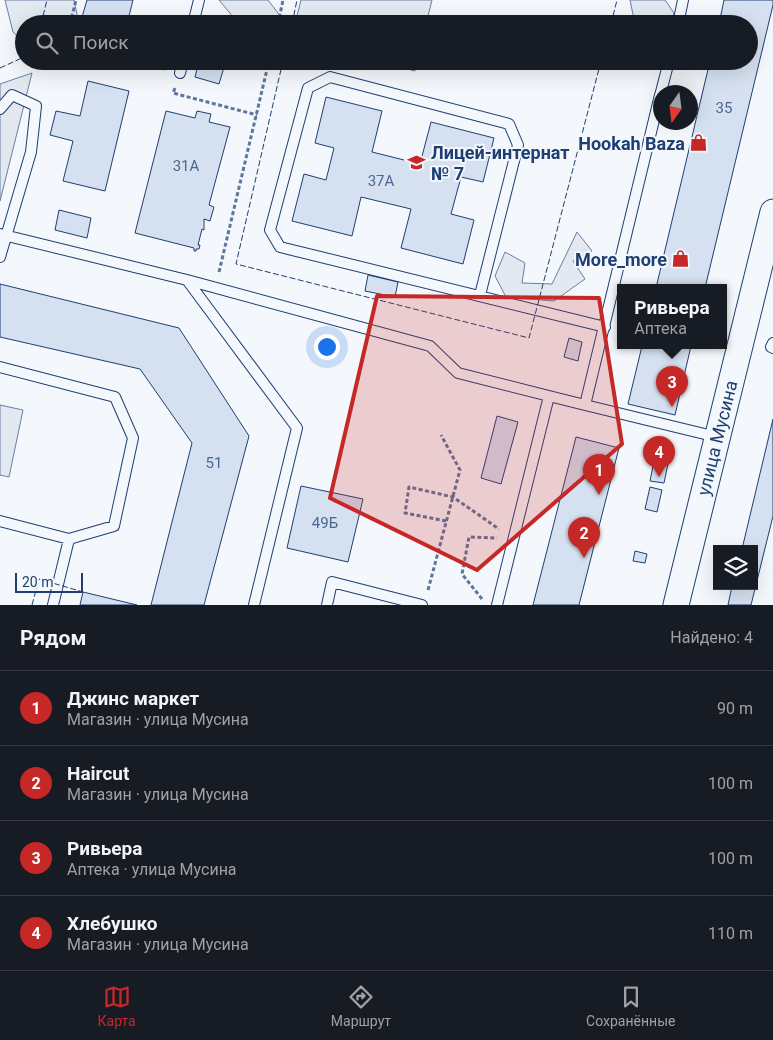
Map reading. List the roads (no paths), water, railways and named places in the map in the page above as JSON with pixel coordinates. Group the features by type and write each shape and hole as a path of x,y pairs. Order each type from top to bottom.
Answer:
{"street":[{"name":"улица Мусина","path":"676,605 717,437 760,281 773,212"}],"lane":[{"path":"195,15 199,0"},
{"path":"680,15 683,0"},
{"path":"663,85 667,70"},
{"path":"480,296 518,145 509,124 330,76 308,88 270,230 280,247 605,327"},
{"path":"0,109 12,95 36,106 32,152 3,235 0,257"},
{"path":"585,405 653,127"},
{"path":"3,235 187,280 430,346 458,373 717,437"},
{"path":"187,280 297,428 254,605"},
{"path":"773,342 771,347 773,348"},
{"path":"0,367 116,397 133,438 114,526 69,539 0,521"},
{"path":"497,605 549,396"},
{"path":"53,605 69,539"},
{"path":"327,605 332,582 424,600"}],"place":[{"name":"Hookah Baza","path":"699,143"},
{"name":"Лицей-интернат № 7","path":"417,162"},
{"name":"More_more","path":"681,259"},
{"name":"Ривьера","path":"672,407"},
{"name":"Хлебушко","path":"659,477"},
{"name":"Джинс маркет","path":"599,495"},
{"name":"Haircut","path":"584,558"}]}
